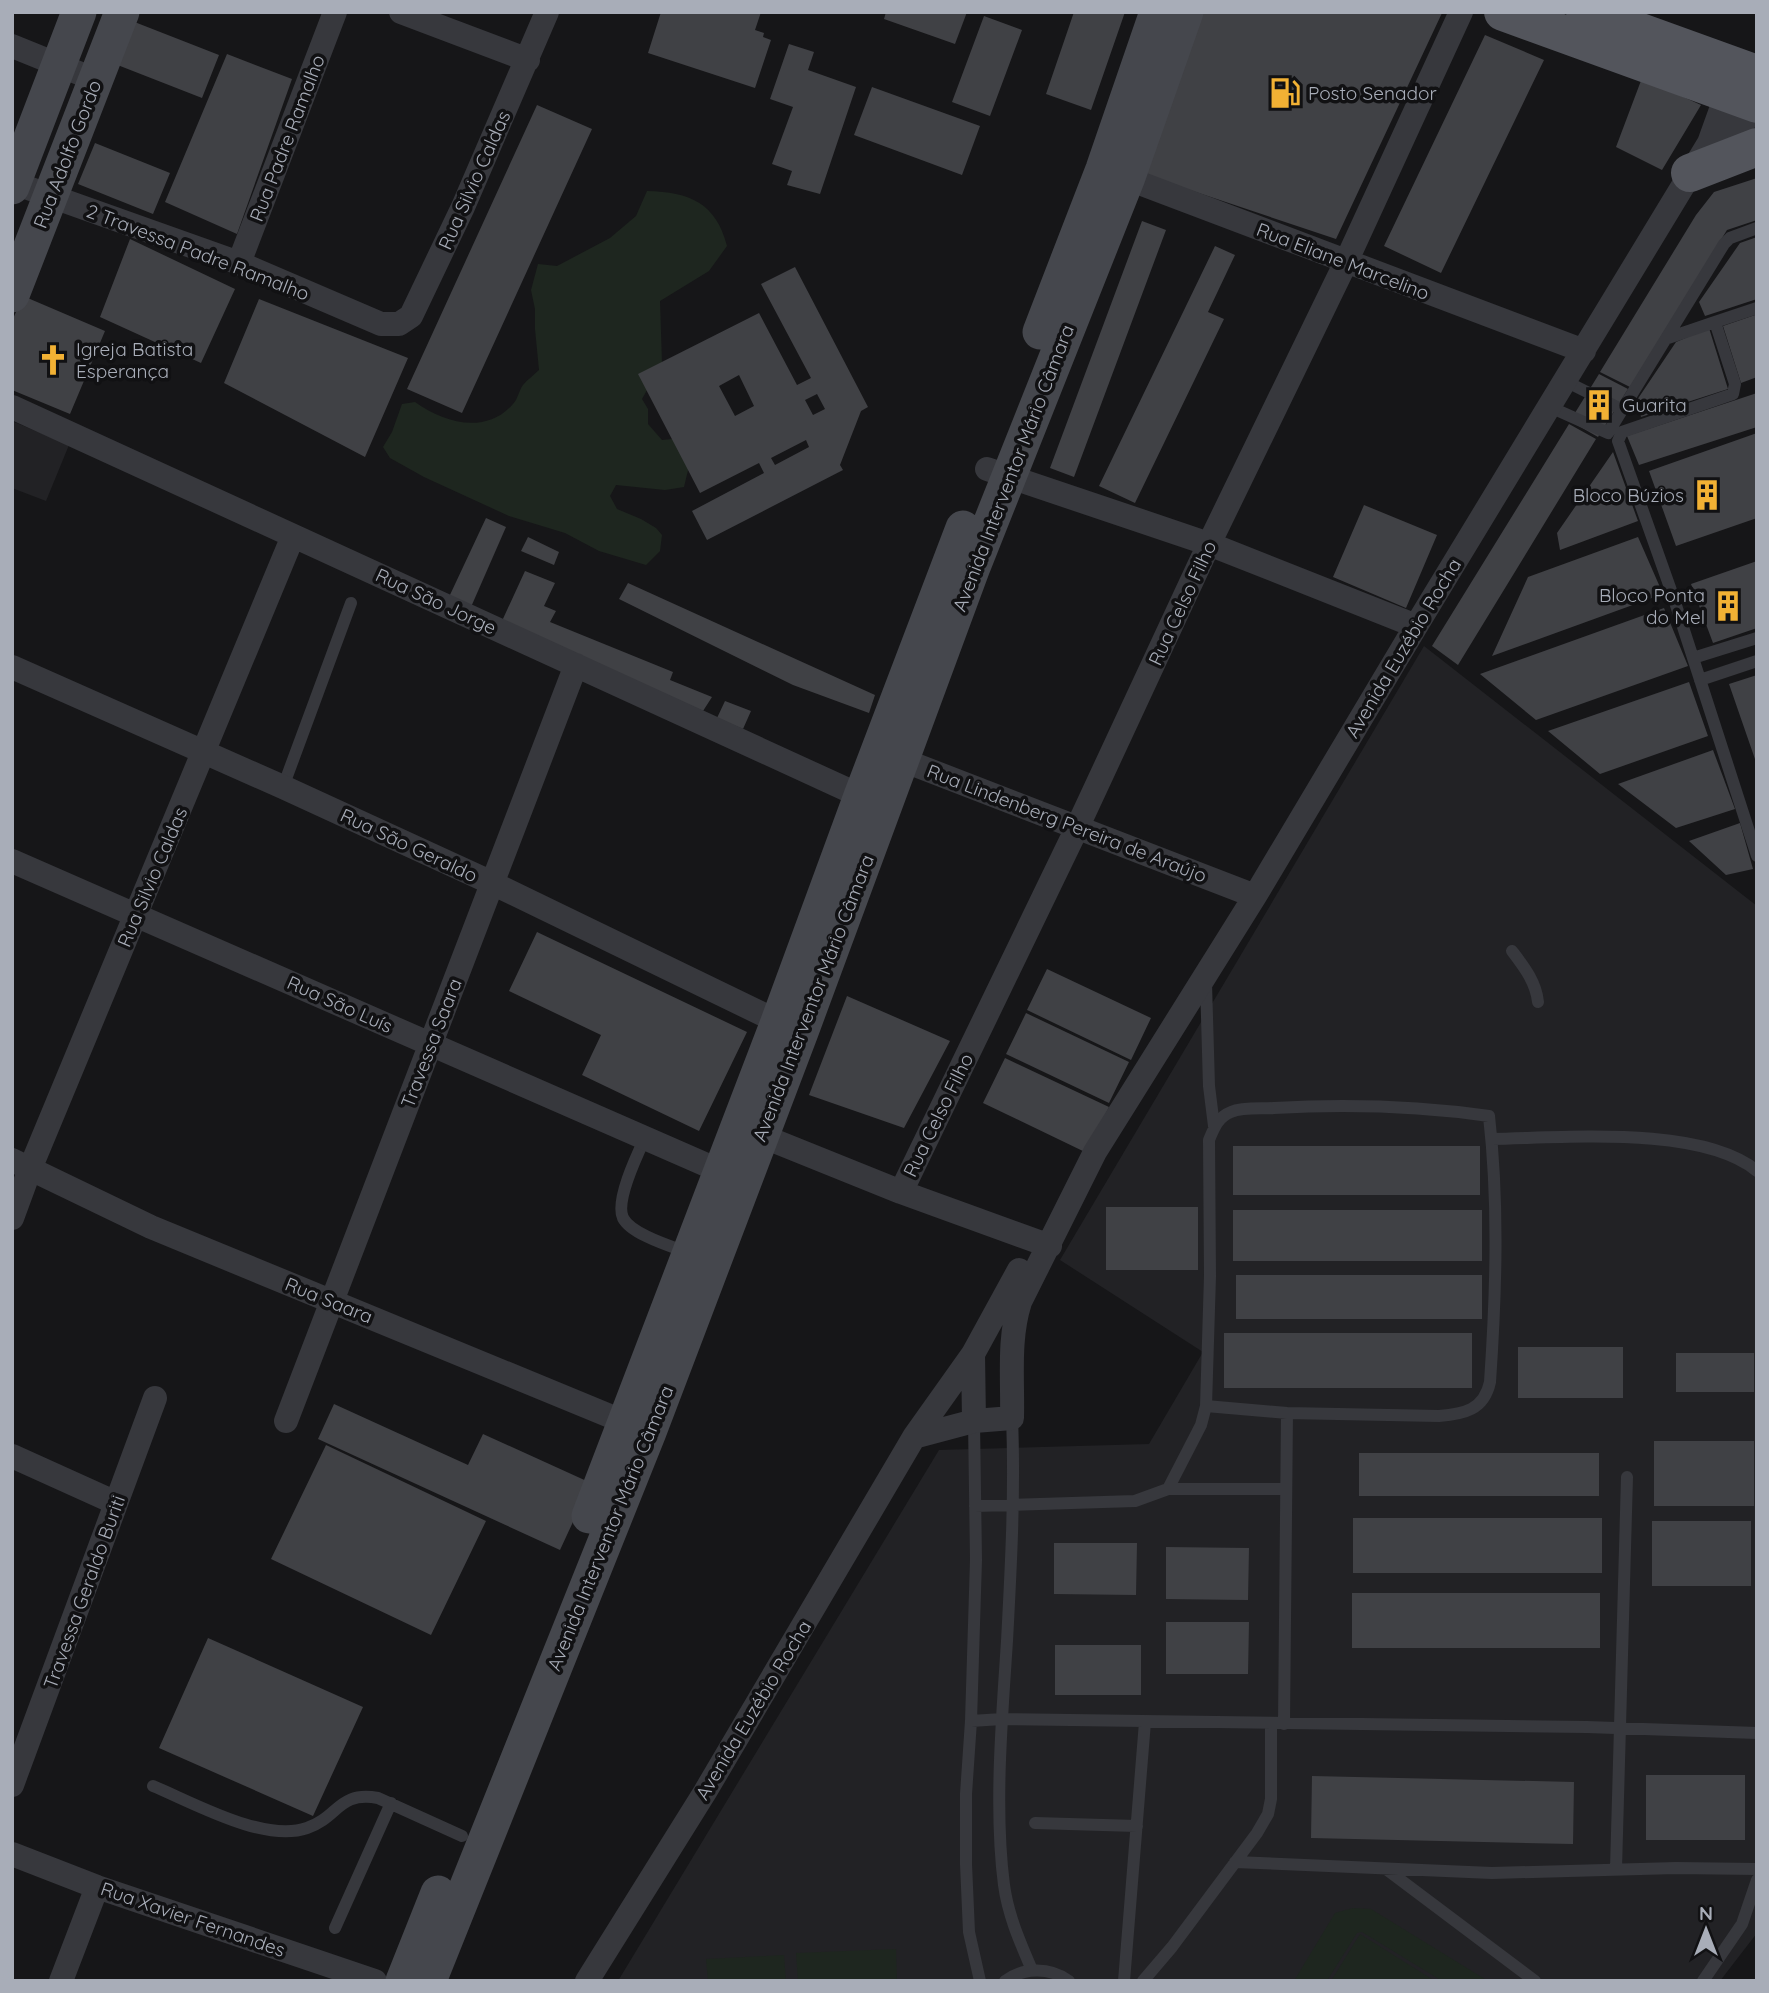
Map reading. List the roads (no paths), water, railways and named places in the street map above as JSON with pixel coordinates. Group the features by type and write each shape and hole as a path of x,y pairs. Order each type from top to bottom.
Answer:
{"main road":[{"name":"Rua Adolfo Gordo","path":"13,185 79,12"},
{"name":"Rua Adolfo Gordo","path":"12,295 122,12"},
{"name":"Avenida Interventor Mário Câmara","path":"1115,173 1157,12"},
{"name":"Avenida Interventor Mário Câmara","path":"429,1981 540,1675 790,1027 890,755 942,579 997,473 1115,173 1186,12"},
{"path":"1503,12 1749,96"},
{"path":"1586,12 1749,96"},
{"path":"1699,158 1757,147"},
{"name":"Avenida Interventor Mário Câmara","path":"790,1027 860,796 890,755"},
{"name":"Avenida Interventor Mário Câmara","path":"403,1981 462,1836 540,1675"}],"street":[{"name":"Rua Padre Ramalho","path":"239,263 335,12"},
{"path":"401,12 528,60"},
{"name":"Rua Silvio Caldas","path":"381,324 399,324 411,316 464,207 547,12"},
{"name":"Rua Celso Filho","path":"901,1192 1346,262 1461,12"},
{"path":"12,46 96,80"},
{"name":"Avenida Euzébio Rocha","path":"587,1981 705,1792 914,1437 973,1354 1043,1243 1095,1152 1255,896 1699,158 1749,96"},
{"name":"Avenida Euzébio Rocha","path":"1699,158 1749,96"},
{"name":"Rua Eliane Marcelino","path":"1115,173 1584,351"},
{"name":"2 Travessa Padre Ramalho","path":"13,185 239,263 381,324"},
{"name":"Rua São Jorge","path":"12,407 860,796"},
{"path":"997,473 1209,544 1416,626"},
{"name":"Rua Silvio Caldas","path":"12,1218 21,1164 136,915 293,536"},
{"name":"Travessa Saara","path":"286,1421 576,665"},
{"name":"Rua São Geraldo","path":"12,667 492,883 790,1027"},
{"name":"Rua Lindenberg Pereira de Araújo","path":"890,755 1255,896"},
{"name":"Rua São Luís","path":"12,862 733,1176"},
{"path":"749,1131 901,1192 1043,1243"},
{"name":"Rua Saara","path":"21,1164 151,1227 637,1428"},
{"name":"Avenida Euzébio Rocha","path":"1012,1418 1013,1331 1020,1302 1043,1243"},
{"path":"973,1354 974,1421"},
{"name":"Travessa Geraldo Buriti","path":"12,1785 155,1398"},
{"path":"914,1437 974,1421 1012,1418"},
{"path":"12,1456 117,1503"},
{"name":"Rua Xavier Fernandes","path":"12,1854 97,1887 375,1981"},
{"path":"61,1981 97,1887"}],"lane":[{"path":"1757,228 1730,238 1724,244 1623,410 1619,427 1619,444 1757,856"},
{"path":"1668,338 1757,308"},
{"path":"1550,407 1608,433 1619,427 1733,394 1735,384 1715,322"},
{"path":"1565,381 1623,410"},
{"path":"284,788 351,603"},
{"path":"1693,659 1757,638"},
{"path":"1700,680 1757,661"},
{"path":"1512,951 1530,976 1538,1002"},
{"path":"1206,975 1209,1086 1214,1126"},
{"path":"1168,1489 1201,1425 1206,1406 1210,1276 1209,1140 1214,1126 1222,1117 1233,1111 1304,1106 1439,1109 1489,1116 1492,1139 1495,1293 1490,1382 1483,1400 1470,1412 1439,1416 1287,1413 1206,1406"},
{"path":"1492,1139 1649,1137 1716,1150 1736,1157 1757,1171"},
{"path":"645,1138 621,1205 623,1219 648,1237 701,1258"},
{"path":"1143,1981 1172,1947 1268,1814 1278,1724 1287,1413"},
{"path":"1012,1418 1012,1563 1002,1719 1000,1824 1004,1885 1016,1934 1032,1970"},
{"path":"974,1421 976,1560 966,1794 967,1898 969,1932 980,1981"},
{"path":"1616,1869 1627,1477"},
{"path":"975,1506 1135,1501 1168,1489 1286,1489"},
{"path":"971,1721 1002,1719 1619,1728 1757,1733"},
{"path":"1124,1981 1145,1722"},
{"path":"153,1786 260,1830 284,1832 306,1828 323,1821 349,1799 364,1795 391,1803 462,1836"},
{"path":"335,1928 391,1803"},
{"path":"1035,1823 1137,1826"},
{"path":"1235,1862 1492,1873 1616,1869 1757,1869"},
{"path":"1386,1869 1535,1981"},
{"path":"1703,1981 1742,1924 1757,1881"},
{"path":"1005,1981 1012,1975 1032,1970 1048,1971 1069,1981"}],"place":[{"name":"Posto Senador","path":"1285,93"},
{"name":"Igreja Batista Esperança","path":"53,360"},
{"name":"Guarita","path":"1599,405"},
{"name":"Bloco Búzios","path":"1707,495"},
{"name":"Bloco Ponta do Mel","path":"1728,606"}]}
